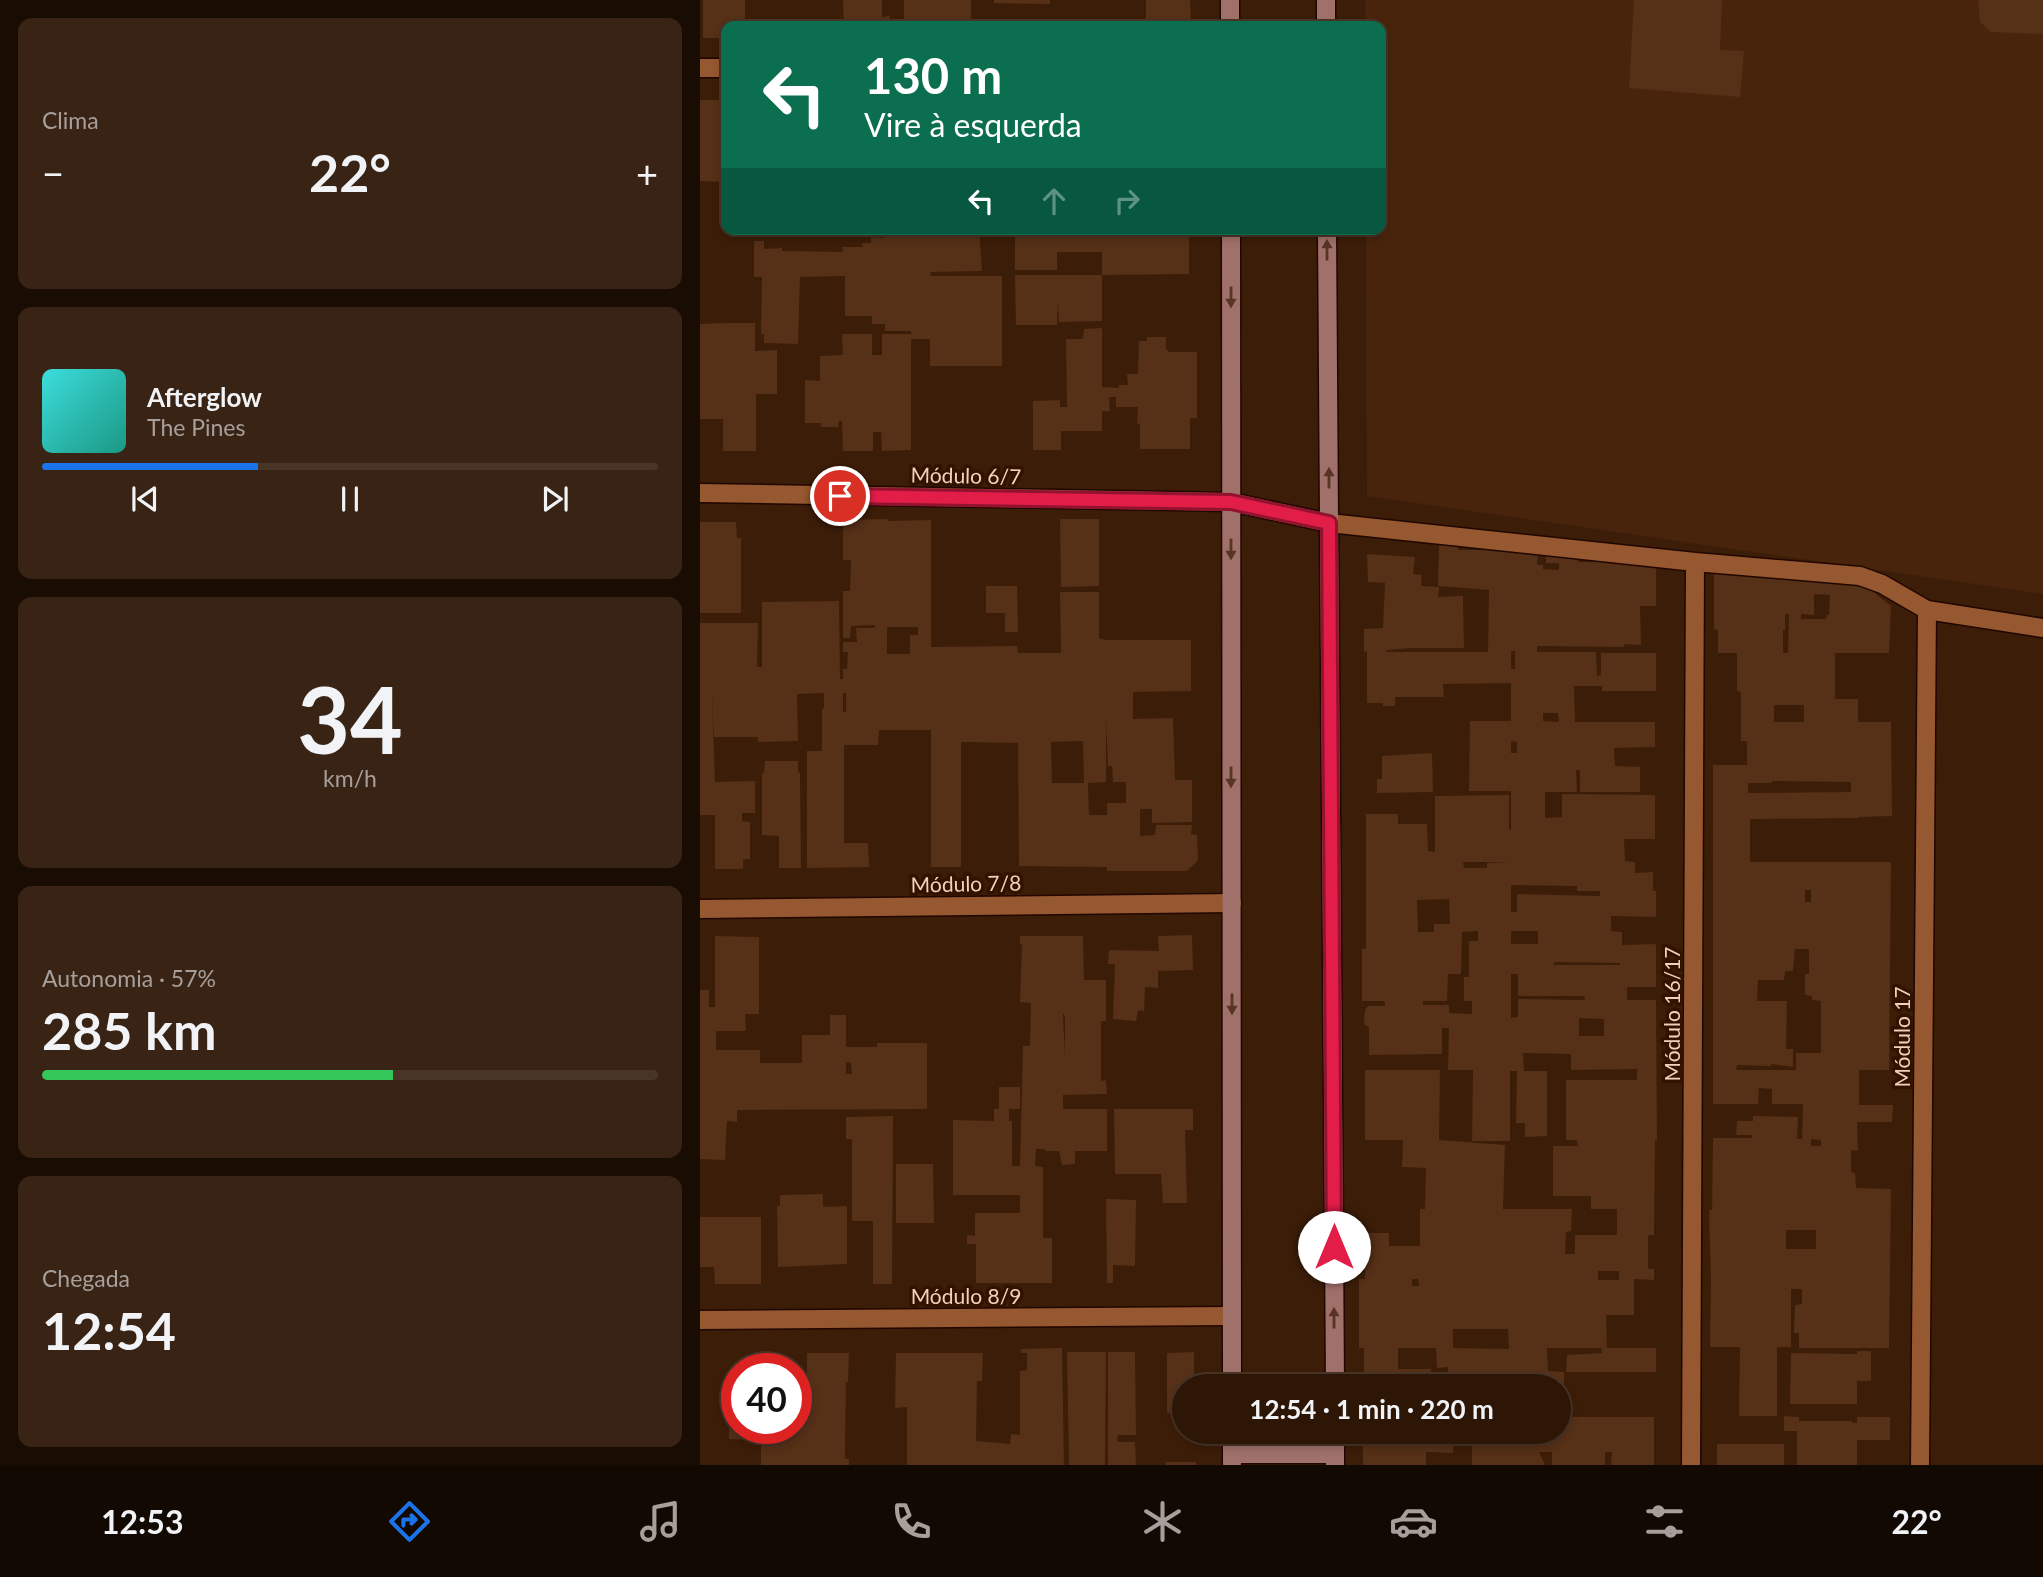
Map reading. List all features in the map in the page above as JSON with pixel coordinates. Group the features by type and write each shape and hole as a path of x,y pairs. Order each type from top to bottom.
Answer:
{"street":[{"path":"1230,0 1230,21"},
{"path":"1326,0 1326,21"},
{"path":"700,68 721,68"},
{"path":"1231,235 1232,1374"},
{"path":"1327,235 1335,1374"},
{"name":"Módulo 6/7","path":"700,493 1231,502 1329,523 1695,562 1860,576 1882,584 1927,610"},
{"name":"Módulo 16/17","path":"1691,1465 1695,562"},
{"path":"1927,610 2043,628"},
{"name":"Módulo 17","path":"1920,1465 1927,610"},
{"name":"Módulo 7/8","path":"700,909 1232,903"},
{"name":"Módulo 8/9","path":"700,1320 1231,1316"},
{"path":"1232,1459 1335,1459"}],"shaded area":[{"path":"1365,0 2043,0 2043,594 1367,496 1366,235 1386,235 1386,21 1365,21"}],"building":[{"path":"703,0 745,0 745,21 721,21 721,38 703,38"},
{"path":"843,0 882,0 882,17 890,16 890,21 844,21"},
{"path":"904,0 971,0 971,21 904,21"},
{"path":"994,0 1050,0 1050,4 994,3"},
{"path":"1146,0 1190,0 1191,21 1146,21"},
{"path":"1634,0 1722,0 1720,50 1744,51 1740,97 1629,88"},
{"path":"1978,0 2043,0 2043,34 1991,32 1980,22"},
{"path":"700,100 721,100 721,182 700,181"},
{"path":"884,235 979,235 982,271 930,272 931,276 1002,276 1002,366 930,366 930,339 911,339 911,450 882,451 881,432 873,432 873,451 843,451 842,421 839,421 838,427 805,423 805,380 820,381 820,356 843,355 842,334 872,334 872,355 882,355 882,334 911,334 911,331 885,331 885,324 872,324 872,316 845,316 845,276 800,277 798,344 764,343 764,334 761,334 762,277 754,277 754,241 764,241 764,249 843,252 842,247 863,247 862,243 871,243 871,237 884,238"},
{"path":"1015,235 1189,235 1189,274 1102,275 1102,252 1057,252 1057,270 1015,270"},
{"path":"1015,275 1102,275 1102,321 1059,322 1058,302 1057,325 1016,325"},
{"path":"755,323 755,351 777,350 777,394 756,394 756,451 723,451 723,419 700,419 700,324"},
{"path":"1102,328 1102,387 1119,388 1119,385 1128,385 1127,374 1138,374 1139,341 1147,341 1147,337 1166,337 1168,352 1197,352 1197,418 1190,418 1190,449 1140,449 1138,407 1116,407 1116,397 1109,397 1110,411 1102,411 1102,431 1061,431 1061,450 1033,450 1033,401 1060,400 1060,407 1067,407 1066,339 1083,339 1084,329"},
{"path":"1060,519 1099,519 1099,586 1061,587"},
{"path":"843,520 931,520 931,647 1017,646 1018,653 1061,653 1060,592 1099,592 1099,638 1191,640 1191,691 1133,692 1133,719 1173,718 1175,780 1192,780 1192,822 1152,823 1152,809 1140,809 1140,836 1155,835 1156,825 1192,825 1191,834 1197,835 1198,860 1187,871 1107,871 1107,867 1019,866 1018,743 961,742 961,867 931,867 931,730 879,730 878,745 844,745 844,843 868,843 869,867 807,868 807,751 822,751 824,693 797,694 798,741 758,742 758,737 714,737 712,694 715,782 755,781 755,813 742,813 742,821 750,822 750,859 743,859 743,869 715,869 715,815 700,815 700,623 758,623 757,667 762,667 762,602 839,601 840,679 843,679 843,669 847,669 848,652 843,652 843,642 857,642 856,628 875,628 875,625 851,626 850,638 843,638 843,591 850,591 851,560 843,560","holes":["887,627 918,627 918,635 910,635 910,654 887,654","843,693 846,693 846,712 843,712","1106,719 1108,766 1112,766 1113,782 1126,782 1126,803 1107,803 1107,815 1089,815 1088,783 1106,782","1083,741 1084,783 1052,783 1051,742"]},
{"path":"700,522 736,522 737,538 741,538 741,613 700,613"},
{"path":"1439,544 1458,546 1458,550 1538,553 1537,565 1543,565 1543,569 1559,570 1559,563 1546,563 1546,554 1578,557 1578,562 1599,560 1656,564 1656,606 1640,606 1641,645 1537,646 1537,652 1596,652 1597,676 1601,675 1601,653 1656,653 1656,691 1602,691 1602,686 1574,686 1575,722 1655,722 1655,747 1614,748 1615,766 1640,767 1640,792 1580,792 1580,770 1576,770 1577,792 1545,792 1545,818 1562,817 1562,794 1655,795 1655,839 1624,839 1625,861 1635,862 1635,873 1653,872 1656,917 1611,916 1611,931 1622,932 1622,945 1656,944 1656,987 1627,987 1627,1000 1656,1000 1657,1141 1655,1140 1654,1235 1648,1235 1648,1269 1654,1269 1654,1280 1634,1279 1634,1315 1606,1315 1607,1348 1656,1348 1656,1372 1566,1372 1567,1355 1602,1353 1601,1348 1547,1348 1548,1371 1564,1374 1448,1373 1448,1367 1437,1368 1436,1348 1398,1348 1398,1369 1431,1369 1431,1374 1364,1374 1364,1348 1359,1348 1359,1279 1365,1279 1365,1233 1389,1233 1389,1246 1420,1246 1420,1209 1425,1209 1426,1168 1402,1167 1403,1140 1365,1140 1365,1070 1440,1070 1439,1140 1505,1145 1503,1209 1572,1209 1571,1231 1566,1232 1565,1254 1575,1254 1575,1235 1617,1235 1617,1209 1591,1209 1591,1196 1553,1196 1553,1146 1578,1146 1577,1140 1566,1140 1566,1080 1637,1080 1637,1069 1571,1070 1571,1054 1523,1053 1524,1071 1547,1071 1547,1136 1525,1137 1525,1123 1516,1123 1517,1071 1510,1071 1510,1141 1472,1141 1473,1070 1448,1070 1449,1028 1442,1028 1442,1054 1369,1055 1369,1027 1364,1024 1365,1010 1368,1006 1385,1006 1385,1001 1362,1001 1362,949 1366,949 1366,814 1398,814 1398,824 1427,824 1428,851 1435,852 1435,796 1509,795 1509,830 1511,829 1511,791 1469,791 1470,721 1511,721 1511,683 1443,684 1444,697 1395,697 1395,706 1367,703 1364,629 1383,628 1385,583 1368,582 1367,554 1415,557 1413,574 1422,575 1421,586 1439,587 1438,597 1463,596 1464,648 1412,648 1386,650 1387,652 1488,652 1489,590 1438,586","holes":["1511,651 1515,651 1515,669 1511,669","1543,713 1558,713 1559,722 1543,721","1511,741 1517,742 1517,753 1511,753","1463,862 1511,862 1487,863 1487,868 1464,868","1511,885 1577,886 1577,891 1600,891 1600,896 1517,894 1517,912 1511,912","1449,899 1450,924 1434,924 1434,932 1418,932 1417,900","1478,931 1478,941 1469,941 1469,977 1464,977 1464,1001 1472,1001 1472,1014 1449,1013 1449,1005 1423,1005 1423,1001 1447,1001 1448,974 1461,974 1462,932","1511,931 1538,931 1538,944 1511,944","1554,962 1620,963 1554,965","1511,974 1518,974 1518,996 1584,996 1585,1000 1518,999 1518,1017 1511,1018","1579,1018 1604,1019 1604,1036 1579,1036","1598,1271 1619,1271 1619,1280 1598,1280","1412,1279 1418,1279 1419,1286 1412,1286","1453,1329 1508,1329 1509,1349 1453,1348"]},
{"path":"1714,570 1865,585 1891,606 1889,653 1835,653 1835,699 1858,699 1858,722 1891,722 1892,816 1750,819 1750,862 1891,862 1889,1070 1859,1070 1859,1105 1893,1105 1892,1122 1857,1122 1858,1151 1851,1150 1851,1172 1855,1173 1856,1188 1891,1189 1889,1348 1799,1348 1799,1333 1794,1333 1795,1305 1802,1304 1802,1289 1791,1289 1791,1347 1777,1347 1777,1416 1739,1416 1740,1347 1710,1347 1709,1210 1712,1210 1713,1138 1752,1138 1752,1135 1736,1135 1737,1121 1753,1121 1753,1116 1798,1117 1797,1139 1802,1139 1803,1104 1772,1104 1772,1089 1759,1088 1758,1104 1713,1104 1713,765 1747,765 1747,741 1741,741 1741,692 1737,691 1737,653 1718,653 1718,630 1714,629","holes":["1814,594 1830,595 1829,615 1826,619 1801,619 1801,614 1814,615","1785,614 1789,614 1788,653 1783,653","1774,705 1804,705 1804,722 1774,722","1851,782 1851,792 1748,793 1748,783","1805,890 1811,890 1811,902 1805,902","1795,949 1809,949 1809,974 1805,974 1805,995 1812,996 1812,1000 1821,1001 1821,1053 1796,1053 1796,1070 1736,1070 1737,1065 1771,1064 1793,1067 1793,1049 1786,1049 1787,1001 1757,1001 1758,980 1784,980 1785,971 1793,971","1811,1139 1821,1140 1821,1146 1811,1146","1786,1230 1816,1230 1816,1249 1786,1249"]},
{"path":"986,586 1017,586 1018,632 1005,632 1005,613 986,613"},
{"path":"1432,753 1433,792 1377,793 1377,779 1382,779 1382,756"},
{"path":"765,761 798,761 801,868 779,868 779,836 762,835 762,773"},
{"path":"1192,935 1193,970 1158,971 1158,988 1145,987 1144,1011 1138,1010 1136,1021 1113,1019 1115,964 1108,964 1109,950 1159,951 1158,936"},
{"path":"715,936 759,937 759,1014 745,1014 746,1031 716,1031 716,1050 760,1050 760,1063 802,1063 802,1035 830,1035 830,1015 846,1015 846,1047 877,1047 877,1043 927,1043 927,1109 737,1110 737,1122 727,1121 725,1160 700,1159 700,990 709,990 709,1007 715,1007","holes":["846,1062 851,1063 852,1074 846,1074"]},
{"path":"1020,936 1083,936 1084,980 1106,980 1106,1021 1101,1021 1101,1081 1106,1080 1107,1094 1063,1095 1063,1109 1107,1109 1107,1151 1075,1151 1075,1164 1062,1165 1059,1151 1036,1149 1035,1166 1043,1167 1043,1238 1052,1238 1052,1283 976,1283 976,1244 967,1244 967,1235 975,1236 975,1213 1020,1213 1020,1195 953,1195 953,1120 994,1121 994,1109 999,1109 999,1087 1020,1087 1020,1109 1009,1109 1009,1121 1012,1121 1012,1166 1020,1166 1023,1046 1030,1046 1031,1003 1020,1002","holes":["1063,1014 1065,1019 1065,1057"]},
{"path":"1114,1109 1193,1109 1193,1130 1185,1130 1187,1203 1163,1203 1161,1174 1115,1174"},
{"path":"893,1116 892,1284 873,1284 873,1221 852,1221 852,1139 846,1139 846,1117"},
{"path":"896,1164 933,1164 934,1223 896,1223"},
{"path":"823,1194 825,1207 847,1206 847,1264 778,1267 777,1206 780,1206 780,1195"},
{"path":"1106,1199 1136,1200 1135,1266 1113,1265 1113,1283 1107,1283"},
{"path":"700,1217 761,1217 761,1284 715,1284 714,1267 700,1267"},
{"path":"1062,1348 1064,1465 907,1465 907,1407 895,1408 896,1353 983,1353 982,1381 977,1381 976,1441 1010,1444 1011,1434 1020,1435 1020,1371 1027,1370 1027,1353 1021,1353 1021,1349"},
{"path":"1857,1351 1871,1351 1871,1381 1857,1381 1857,1404 1790,1404 1791,1353 1857,1354"},
{"path":"1067,1352 1106,1352 1105,1465 1069,1465"},
{"path":"1108,1352 1135,1352 1136,1435 1118,1435 1117,1439 1118,1442 1135,1442 1136,1465 1108,1465"},
{"path":"1194,1352 1194,1374 1172,1374 1172,1413 1167,1413 1167,1353"},
{"path":"812,1353 849,1353 845,1459 849,1459 849,1465 761,1465 761,1444 812,1444"},
{"path":"1784,1416 1799,1417 1799,1421 1852,1423 1857,1423 1857,1417 1890,1417 1890,1440 1857,1440 1857,1465 1797,1465 1797,1431 1784,1431"},
{"path":"1571,1417 1654,1417 1654,1465 1611,1465 1612,1452 1605,1452 1605,1465 1552,1465 1552,1452 1539,1452 1545,1465 1472,1465 1472,1444 1571,1444"},
{"path":"1363,1444 1454,1444 1453,1453 1426,1452 1426,1465 1363,1465"},
{"path":"1717,1444 1784,1444 1784,1465 1717,1465"},
{"path":"1166,1462 1196,1462 1196,1465 1166,1465"}],"route":[{"path":"840,496 1231,502 1329,523 1334,1247"}]}
